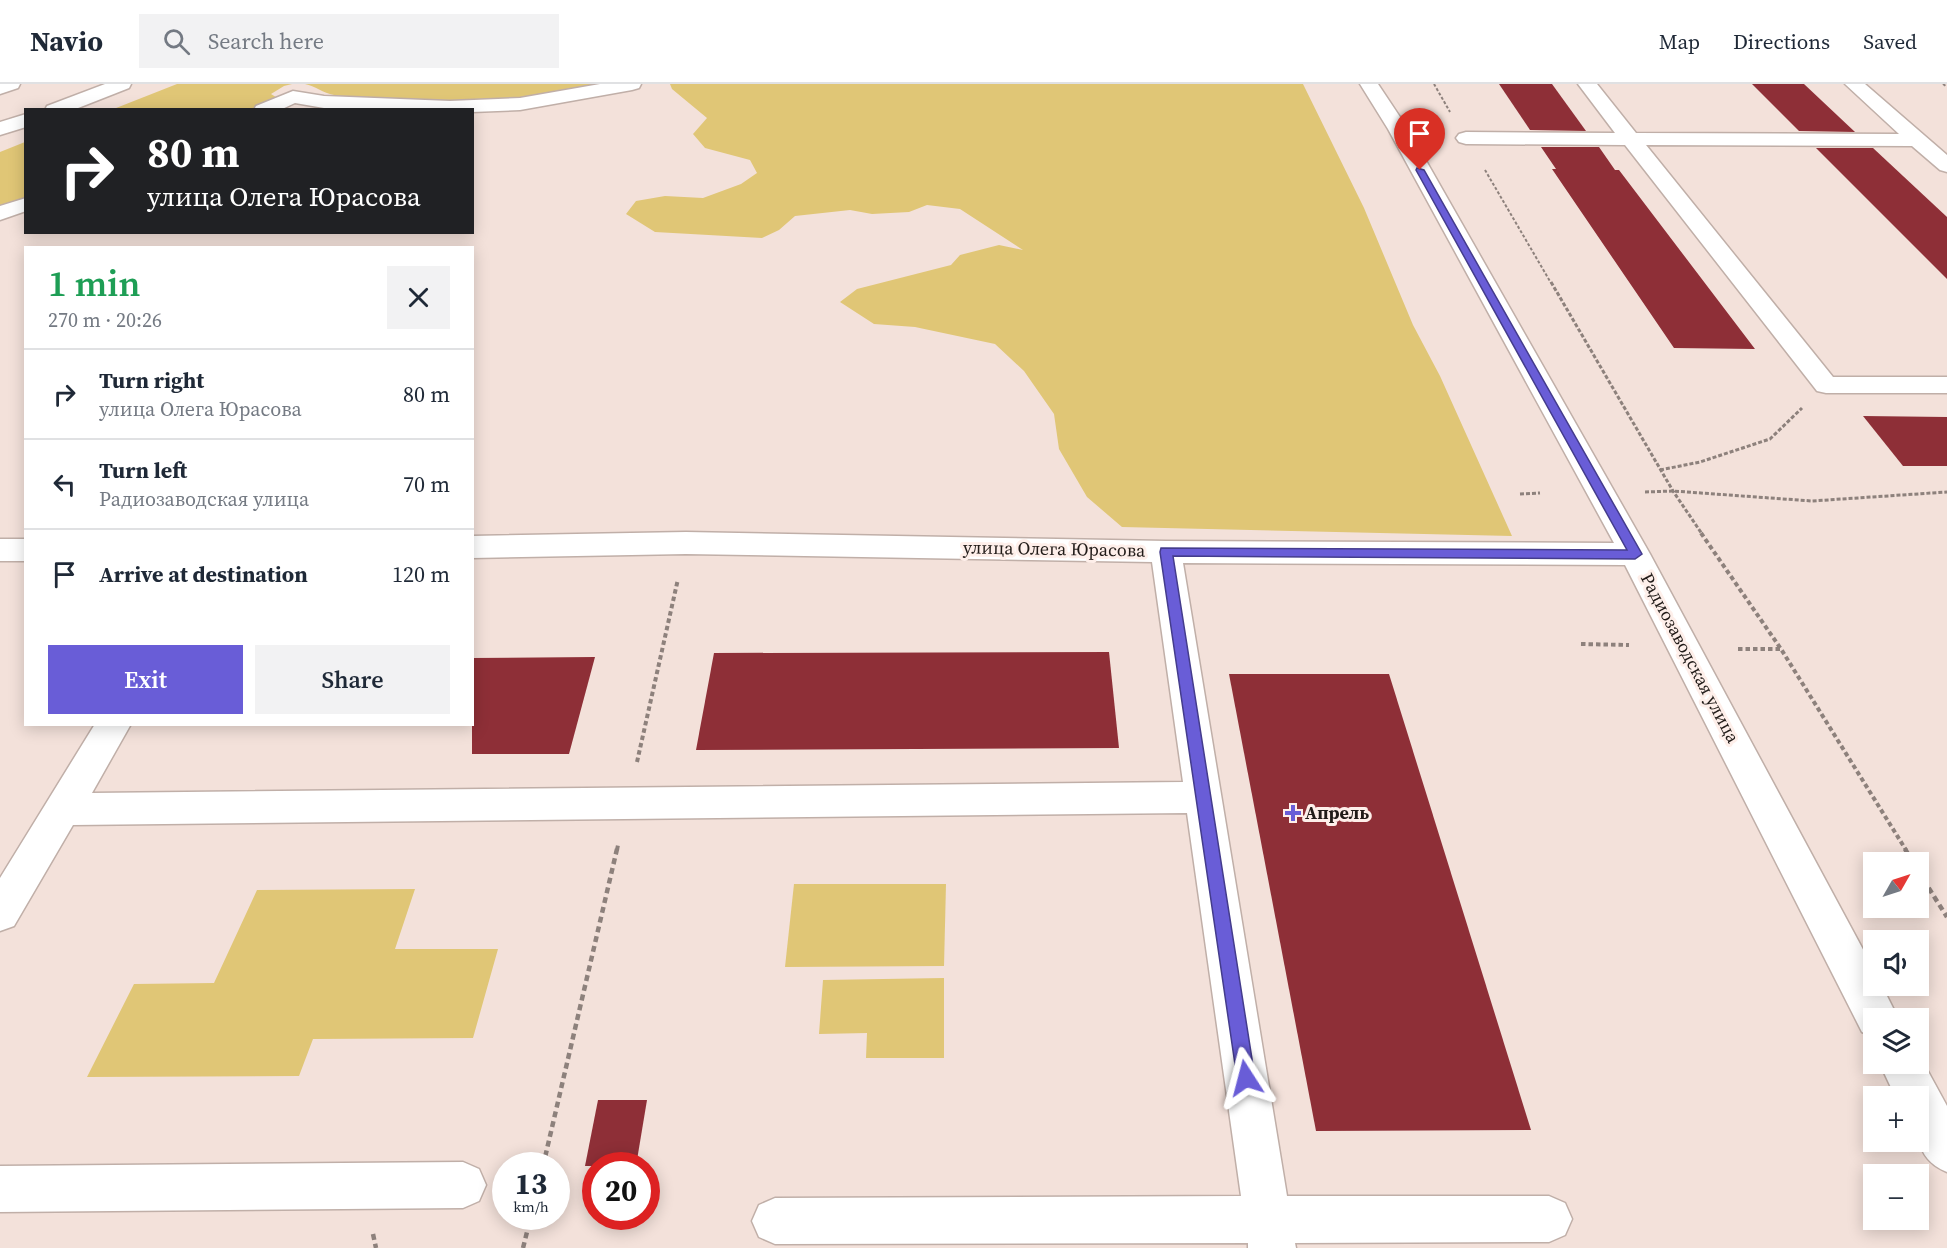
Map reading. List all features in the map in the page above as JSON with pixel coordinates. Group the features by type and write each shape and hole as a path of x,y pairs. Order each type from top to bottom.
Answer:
{"street":[{"path":"0,88 11,84"},
{"path":"59,108 122,84"},
{"path":"268,108 293,97 324,102 365,104 450,106 520,104 632,84"},
{"name":"Радиозаводская улица","path":"1369,84 1398,129 1635,554 1872,1008"},
{"path":"1587,84 1826,385 1947,385"},
{"path":"1854,84 1947,166"},
{"path":"0,129 24,121"},
{"path":"1466,138 1918,140"},
{"path":"0,213 24,205"},
{"name":"улица Олега Юрасова","path":"474,547 686,543 1166,552 1635,554"},
{"path":"0,550 24,550"},
{"path":"1166,552 1269,1233"},
{"path":"0,913 113,726"},
{"path":"63,809 1203,797"},
{"path":"1929,1117 1947,1150"},
{"path":"0,1189 463,1185"},
{"path":"775,1221 1269,1233 1549,1219"}],"path":[{"path":"1434,84 1660,470 1781,649 1907,852"},
{"path":"1943,84 1947,87"},
{"path":"1660,470 1700,462 1770,439 1826,385"},
{"path":"1643,492 1673,491 1812,501 1947,492"},
{"path":"1520,494 1540,493"},
{"path":"546,1152 686,543"},
{"path":"1581,644 1629,645"},
{"path":"1738,649 1781,649"},
{"path":"1929,888 1947,917"},
{"path":"523,1248 528,1230"}],"shaded area":[{"path":"177,84 292,84 271,94 279,99 256,108 116,108"},
{"path":"305,84 614,84 526,98 447,102 354,98 330,94"},
{"path":"670,84 1303,84 1364,208 1413,325 1440,376 1512,536 1122,527 1087,497 1059,449 1054,414 1024,371 995,344 915,327 874,324 840,302 857,289 951,265 960,255 999,245 1023,250 960,209 927,205 909,212 872,214 850,210 795,216 779,230 762,238 655,232 626,214 636,201 665,196 703,198 741,184 757,173 750,160 705,148 693,134 707,118 672,89"},
{"path":"24,142 24,201 0,210 0,152"},
{"path":"794,884 946,884 944,966 785,967"},
{"path":"415,889 395,949 498,949 473,1038 313,1039 299,1076 87,1077 134,984 214,983 257,890"},
{"path":"944,978 944,1058 866,1058 867,1033 819,1034 823,980"}],"building":[{"path":"1499,84 1552,84 1586,131 1530,130"},
{"path":"1752,84 1804,84 1855,132 1799,131"},
{"path":"1541,147 1599,147 1755,349 1674,348 1552,169 1556,169"},
{"path":"1816,148 1873,148 1947,217 1947,279"},
{"path":"1863,416 1947,417 1947,466 1903,466"},
{"path":"1109,652 1119,748 696,750 714,653"},
{"path":"595,657 569,754 472,754 474,658"},
{"path":"1229,674 1389,674 1531,1130 1316,1131"},
{"path":"598,1100 647,1100 638,1152 588,1152"}],"place":[{"name":"Апрель","path":"1293,813"}],"route":[{"path":"1246,1078 1166,552 1635,554 1420,170"}]}
